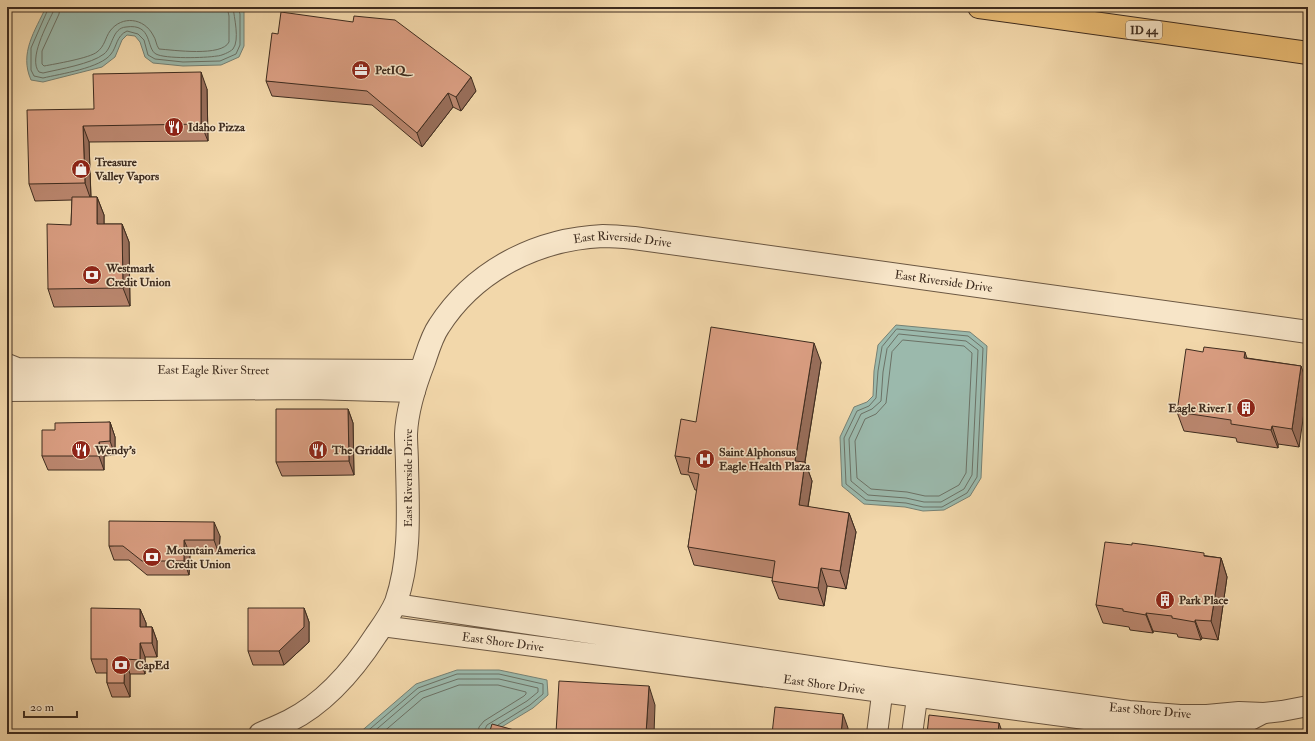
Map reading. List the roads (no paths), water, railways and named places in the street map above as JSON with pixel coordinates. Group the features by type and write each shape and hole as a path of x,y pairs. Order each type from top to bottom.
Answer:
{"highway":[{"name":"ID 44","path":"979,7 1308,53"}],"street":[{"name":"East Riverside Drive","path":"260,734 290,720 310,708 343,679 366,651 395,604 400,589 407,554 408,526 406,434 410,407 420,371 438,327 460,299 498,267 538,248 573,239 604,236 642,239 1308,332"},
{"name":"East Eagle River Street","path":"7,365 17,369 420,371"},
{"name":"East Eagle River Street","path":"7,390 311,388 414,391"},
{"name":"East Shore Drive","path":"395,604 1152,728 1181,729 1241,726 1264,713 1308,706"},
{"name":"East Shore Drive","path":"382,626 883,684"},
{"path":"877,734 883,684"},
{"path":"912,734 918,689"}],"water":[{"path":"46,7 242,7 244,12 244,46 239,57 221,65 183,66 153,63 145,57 140,42 135,36 127,35 122,40 115,57 102,67 43,82 31,80 27,61 28,51 33,34"},
{"path":"896,325 970,332 987,346 981,478 970,496 944,510 923,511 905,507 864,504 842,486 840,437 854,407 867,402 873,396 874,371 878,345"},
{"path":"457,670 499,670 547,680 548,695 533,708 490,734 358,734 416,684"}],"place":[{"name":"PetIQ","path":"361,70"},
{"name":"Idaho Pizza","path":"174,127"},
{"name":"Treasure Valley Vapors","path":"81,169"},
{"name":"Westmark Credit Union","path":"92,275"},
{"name":"Eagle River I","path":"1246,408"},
{"name":"Wendy's","path":"81,450"},
{"name":"The Griddle","path":"318,450"},
{"name":"Saint Alphonsus Eagle Health Plaza","path":"705,459"},
{"name":"Mountain America Credit Union","path":"152,557"},
{"name":"Park Place","path":"1165,600"},
{"name":"CapEd","path":"121,665"}]}
